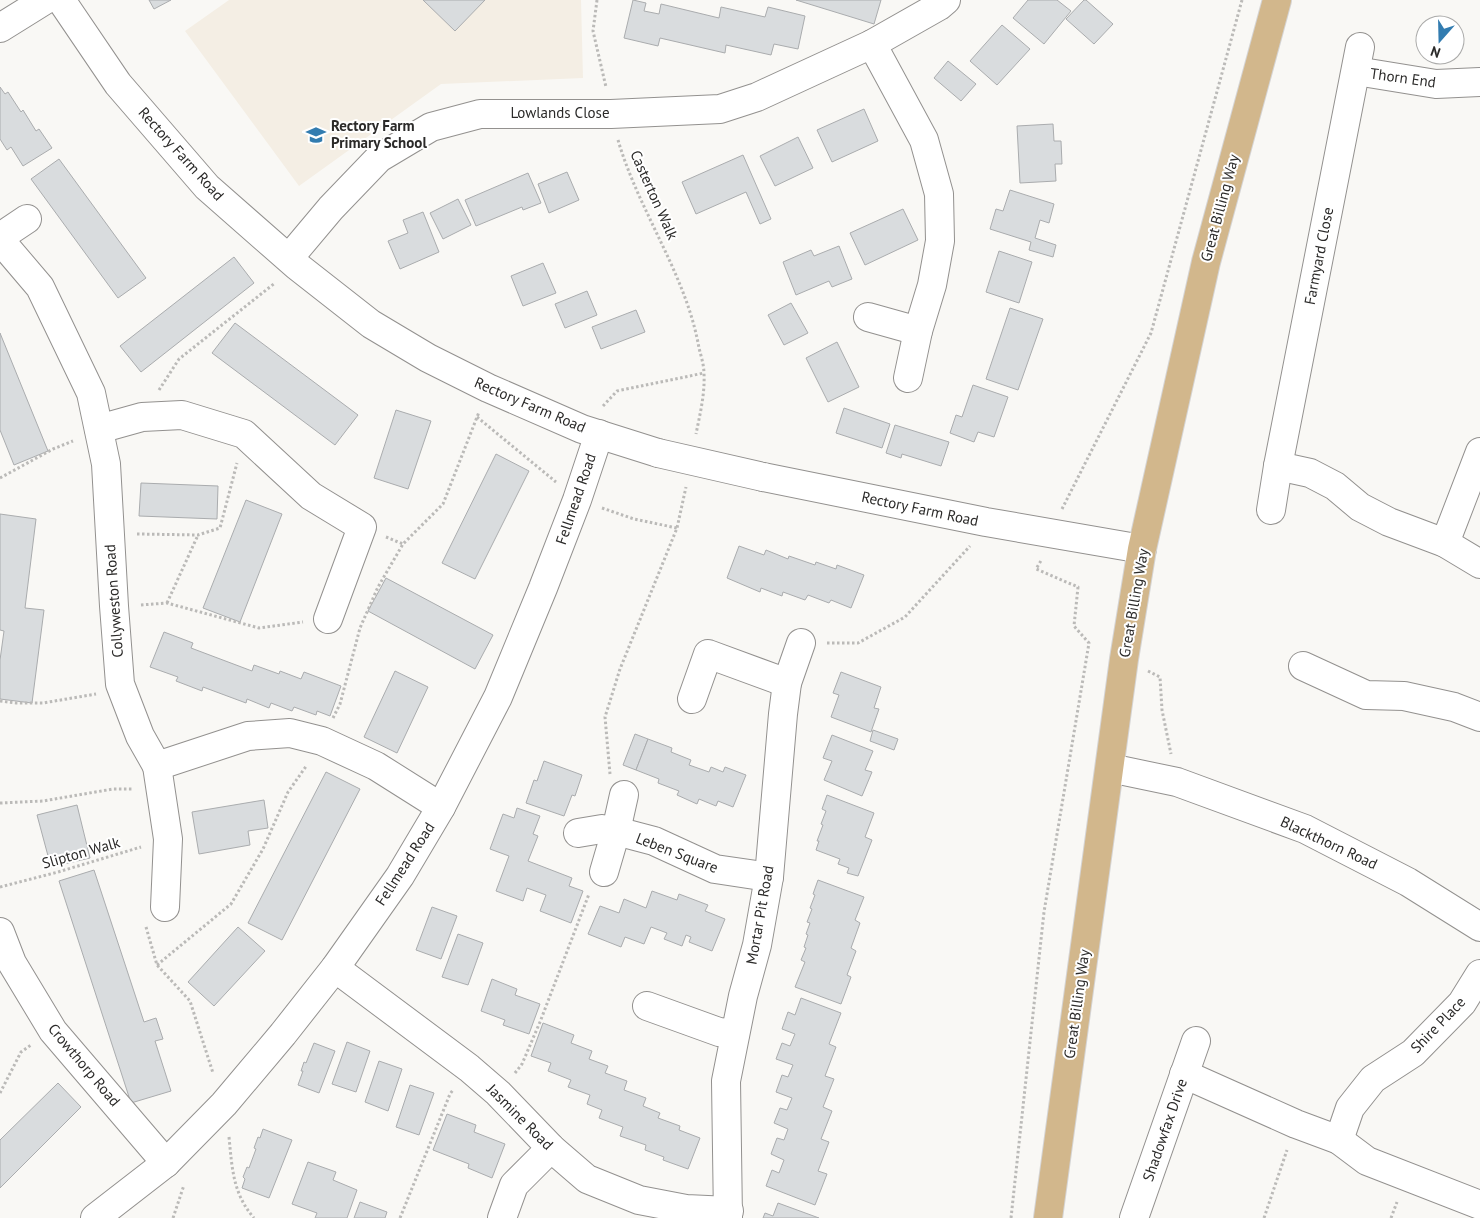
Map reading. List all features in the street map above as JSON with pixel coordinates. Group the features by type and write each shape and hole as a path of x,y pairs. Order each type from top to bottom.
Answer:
{"main road":[{"name":"Great Billing Way","path":"1048,1218 1124,659 1142,550 1206,262 1277,0"}],"street":[{"path":"0,28 45,0"},
{"name":"Rectory Farm Road","path":"61,0 118,84 207,187 293,262 371,324 428,358 488,388 590,432 658,453 763,477 986,522 1142,550"},
{"name":"Lowlands Close","path":"293,262 331,208 379,158 431,127 480,114 611,114 720,109 757,97 872,44 940,6 946,0"},
{"path":"872,44 924,140 939,194 940,241 932,285 918,331 908,378"},
{"name":"Thorn End","path":"1358,59 1436,84 1480,82"},
{"name":"Farmyard Close","path":"1271,510 1358,59"},
{"name":"Collyweston Road","path":"27,219 0,239 40,287 91,393 106,464 120,684 158,778 168,839 165,907"},
{"path":"868,317 918,331"},
{"path":"99,429 142,417 182,415 244,434 312,496 362,527 328,619"},
{"name":"Fellmead Road","path":"95,1218 166,1163 224,1104 335,968 400,876 441,806 498,697 544,588 577,500 590,432"},
{"path":"1445,543 1480,452"},
{"path":"1278,466 1310,473 1335,486 1360,506 1389,522 1445,543 1480,564"},
{"name":"Mortar Pit Road","path":"729,1215 726,1081 743,996 758,945 769,877 782,714 787,683 801,643"},
{"path":"692,698 708,654 787,683"},
{"path":"1303,666 1366,695 1404,696 1454,707 1480,718"},
{"path":"158,778 248,736 290,733 322,741 376,766 441,806"},
{"name":"Blackthorn Road","path":"1110,768 1178,782 1305,828 1408,882 1480,927"},
{"name":"Leben Square","path":"604,872 624,795"},
{"path":"578,833 602,829 616,831"},
{"name":"Leben Square","path":"616,831 654,841 715,870 769,877"},
{"name":"Crowthorp Road","path":"0,932 12,963 53,1032 166,1163"},
{"name":"Jasmine Road","path":"335,968 469,1068 498,1093 551,1148 587,1179 639,1200 729,1215"},
{"name":"Shire Place","path":"1339,1140 1350,1108 1374,1079 1413,1053 1462,1003 1480,974"},
{"path":"647,1006 719,1032 735,1034"},
{"name":"Shadowfax Drive","path":"1134,1218 1196,1041"},
{"path":"1184,1074 1296,1124 1339,1140 1367,1162 1480,1205"},
{"path":"502,1218 514,1185 551,1148"}],"path":[{"name":"Casterton Walk","path":"597,0 593,31 611,114 625,162 676,273 696,328 704,373 704,397"},
{"path":"1011,1218 1044,912 1089,643 1074,626 1078,587 1036,569 1053,535 1063,509 1151,333 1242,0"},
{"path":"142,417 179,359 293,262"},
{"path":"590,432 617,391 704,373"},
{"path":"157,964 231,904 263,849 288,792 322,741 340,704 360,628 378,587 403,544 442,504 488,388"},
{"path":"477,417 577,500 634,519 677,528"},
{"path":"0,478 53,449 99,429"},
{"path":"110,534 198,534 220,528 244,434"},
{"path":"801,643 858,643 905,617 973,544 986,522"},
{"path":"167,603 198,534"},
{"path":"114,606 167,603 259,628 328,619 360,628"},
{"path":"1124,659 1160,677 1162,710 1178,782"},
{"path":"0,701 43,703 122,689"},
{"path":"0,803 43,800 113,789 158,778"},
{"name":"Slipton Walk","path":"0,887 58,872 168,839"},
{"path":"165,907 145,923 157,964 190,1001 224,1104 229,1131 233,1176 244,1207 254,1218"},
{"path":"0,1093 21,1052 53,1032"},
{"path":"400,1218 450,1094 469,1068"},
{"path":"1264,1218 1296,1124"}],"shaded area":[{"name":"Rectory Farm Primary School","path":"229,0 581,0 583,78 441,84 299,186 185,31"}],"building":[{"path":"149,0 171,0 154,9"},
{"path":"423,0 485,0 455,31"},
{"path":"633,0 646,3 644,11 659,14 661,4 719,18 721,7 765,17 768,7 805,16 798,49 774,44 771,55 726,45 725,53 660,38 658,46 624,38"},
{"path":"796,0 881,0 874,24"},
{"path":"1028,0 1057,0 1071,11 1044,44 1013,18"},
{"path":"1084,0 1113,24 1094,44 1066,19"},
{"path":"1002,25 1030,49 997,85 970,61"},
{"path":"948,61 976,84 961,101 934,78"},
{"path":"0,87 5,94 8,92 21,112 23,110 36,131 39,129 52,148 23,166 11,147 7,150 0,139"},
{"path":"864,109 878,141 832,162 817,130"},
{"path":"1053,124 1054,141 1061,141 1062,164 1055,164 1056,181 1020,183 1017,126"},
{"path":"798,137 813,168 775,186 760,156"},
{"path":"743,155 771,219 760,224 746,192 696,214 682,182"},
{"path":"59,159 146,278 118,298 31,179"},
{"path":"567,172 579,200 549,213 538,184"},
{"path":"528,173 541,203 523,210 522,207 476,226 465,200"},
{"path":"1010,190 1054,204 1049,223 1040,220 1035,238 1056,245 1053,257 1029,250 1031,242 990,229 996,209 1003,211"},
{"path":"458,199 471,225 443,239 430,213"},
{"path":"903,209 918,240 865,265 850,233"},
{"path":"423,212 439,252 400,269 388,241 408,233 403,220"},
{"path":"839,246 852,279 832,287 829,281 796,295 783,262 811,250 814,256"},
{"path":"999,251 1032,262 1019,303 986,292"},
{"path":"234,257 254,283 141,372 120,346"},
{"path":"543,263 556,293 523,306 511,276"},
{"path":"587,291 597,315 565,328 555,304"},
{"path":"791,303 808,333 784,345 768,315"},
{"path":"1010,308 1043,319 1018,390 986,379"},
{"path":"636,310 645,332 601,349 592,327"},
{"path":"235,323 358,415 335,445 212,353"},
{"path":"0,333 48,451 14,465 0,430"},
{"path":"837,342 859,387 828,402 806,358"},
{"path":"973,385 1008,397 994,437 978,432 974,442 950,433 956,415 962,417"},
{"path":"844,408 890,424 882,448 836,433"},
{"path":"396,410 431,421 408,489 374,478"},
{"path":"895,425 949,442 941,466 902,454 901,458 886,453"},
{"path":"496,454 529,471 475,579 442,563"},
{"path":"141,483 218,486 217,519 139,516"},
{"path":"246,500 282,514 240,622 203,608"},
{"path":"0,514 36,519 25,608 44,610 32,703 0,699 0,660 4,631 0,630"},
{"path":"739,546 764,555 766,550 788,559 789,556 815,565 816,562 836,569 837,565 864,575 851,608 831,600 829,603 808,595 805,600 783,592 782,596 761,588 760,592 727,578"},
{"path":"386,578 493,635 475,669 368,611"},
{"path":"164,632 193,643 191,648 252,671 254,665 279,674 280,671 301,679 304,672 341,686 330,716 317,711 316,715 294,707 292,711 271,703 269,708 247,699 246,703 203,687 202,691 176,681 178,677 150,667"},
{"path":"395,671 428,687 397,753 364,737"},
{"path":"841,672 881,687 874,708 879,709 871,732 831,717 839,695 833,693"},
{"path":"873,730 898,739 894,750 870,741"},
{"path":"635,734 648,739 636,770 623,765"},
{"path":"832,735 873,751 865,770 872,772 862,796 824,780 832,761 823,758"},
{"path":"648,739 672,748 671,752 691,760 689,765 709,772 711,767 723,772 725,767 746,775 733,807 718,801 716,806 699,799 697,804 677,795 679,791 658,783 659,779 636,770"},
{"path":"544,761 582,775 575,796 572,795 564,816 526,803 534,780 537,781"},
{"path":"326,772 360,789 282,940 248,923"},
{"path":"827,795 874,813 865,837 872,840 858,876 847,873 849,868 838,864 840,859 816,850 823,825 821,824 826,811 822,809"},
{"path":"264,800 268,828 248,831 250,845 199,854 192,812"},
{"path":"77,805 90,858 51,867 37,815"},
{"path":"517,808 540,816 533,834 538,836 528,861 572,878 569,886 583,891 571,923 540,911 546,895 527,888 523,901 496,891 509,856 490,849 503,814 514,818"},
{"path":"94,870 144,1022 156,1018 163,1039 155,1041 171,1091 131,1103 59,881"},
{"path":"818,880 864,897 855,920 860,923 851,948 856,951 847,975 851,977 841,1004 795,987 805,962 801,960 806,948 804,947 808,935 806,934 810,923 807,922 812,909 810,908"},
{"path":"652,891 677,900 679,894 708,905 705,911 725,919 712,951 689,942 691,937 686,935 682,946 664,939 667,933 651,927 644,944 625,937 621,947 588,934 600,906 619,913 624,899 646,908"},
{"path":"432,907 457,916 441,959 416,950"},
{"path":"238,927 265,951 214,1006 188,982"},
{"path":"458,934 483,943 468,985 442,977"},
{"path":"492,979 517,989 515,995 540,1004 529,1034 503,1025 505,1020 481,1011"},
{"path":"801,998 841,1013 829,1044 836,1047 825,1076 834,1079 823,1107 832,1111 821,1139 829,1142 818,1171 827,1174 815,1205 766,1186 772,1170 779,1173 784,1160 771,1154 777,1138 784,1140 788,1129 774,1123 780,1108 787,1110 792,1098 776,1092 782,1075 788,1077 793,1065 776,1059 782,1043 790,1046 795,1034 782,1029 788,1012 795,1015"},
{"path":"543,1023 574,1035 571,1043 592,1051 589,1059 608,1066 605,1073 627,1081 624,1090 646,1098 643,1106 660,1113 658,1118 680,1126 679,1130 700,1138 688,1169 663,1160 664,1157 645,1150 646,1145 620,1136 623,1127 599,1118 602,1110 587,1104 590,1095 568,1087 571,1080 548,1071 551,1063 531,1056"},
{"path":"347,1042 370,1051 356,1092 332,1084"},
{"path":"314,1043 335,1051 319,1093 298,1085 304,1062 306,1063"},
{"path":"379,1061 402,1069 388,1111 365,1102"},
{"path":"58,1083 81,1107 0,1188 0,1140"},
{"path":"410,1085 434,1093 419,1135 396,1127"},
{"path":"447,1114 476,1125 474,1132 505,1144 492,1178 468,1168 469,1164 433,1150"},
{"path":"263,1129 292,1140 269,1198 242,1188 245,1179 243,1177 247,1167 249,1168 256,1149 254,1148"},
{"path":"308,1162 336,1172 333,1180 357,1190 347,1218 315,1218 317,1213 292,1204"},
{"path":"360,1202 387,1212 385,1218 354,1218"},
{"path":"778,1203 819,1218 763,1218 765,1213 773,1216"}],"place":[{"name":"Rectory Farm Primary School","path":"316,135"}]}
